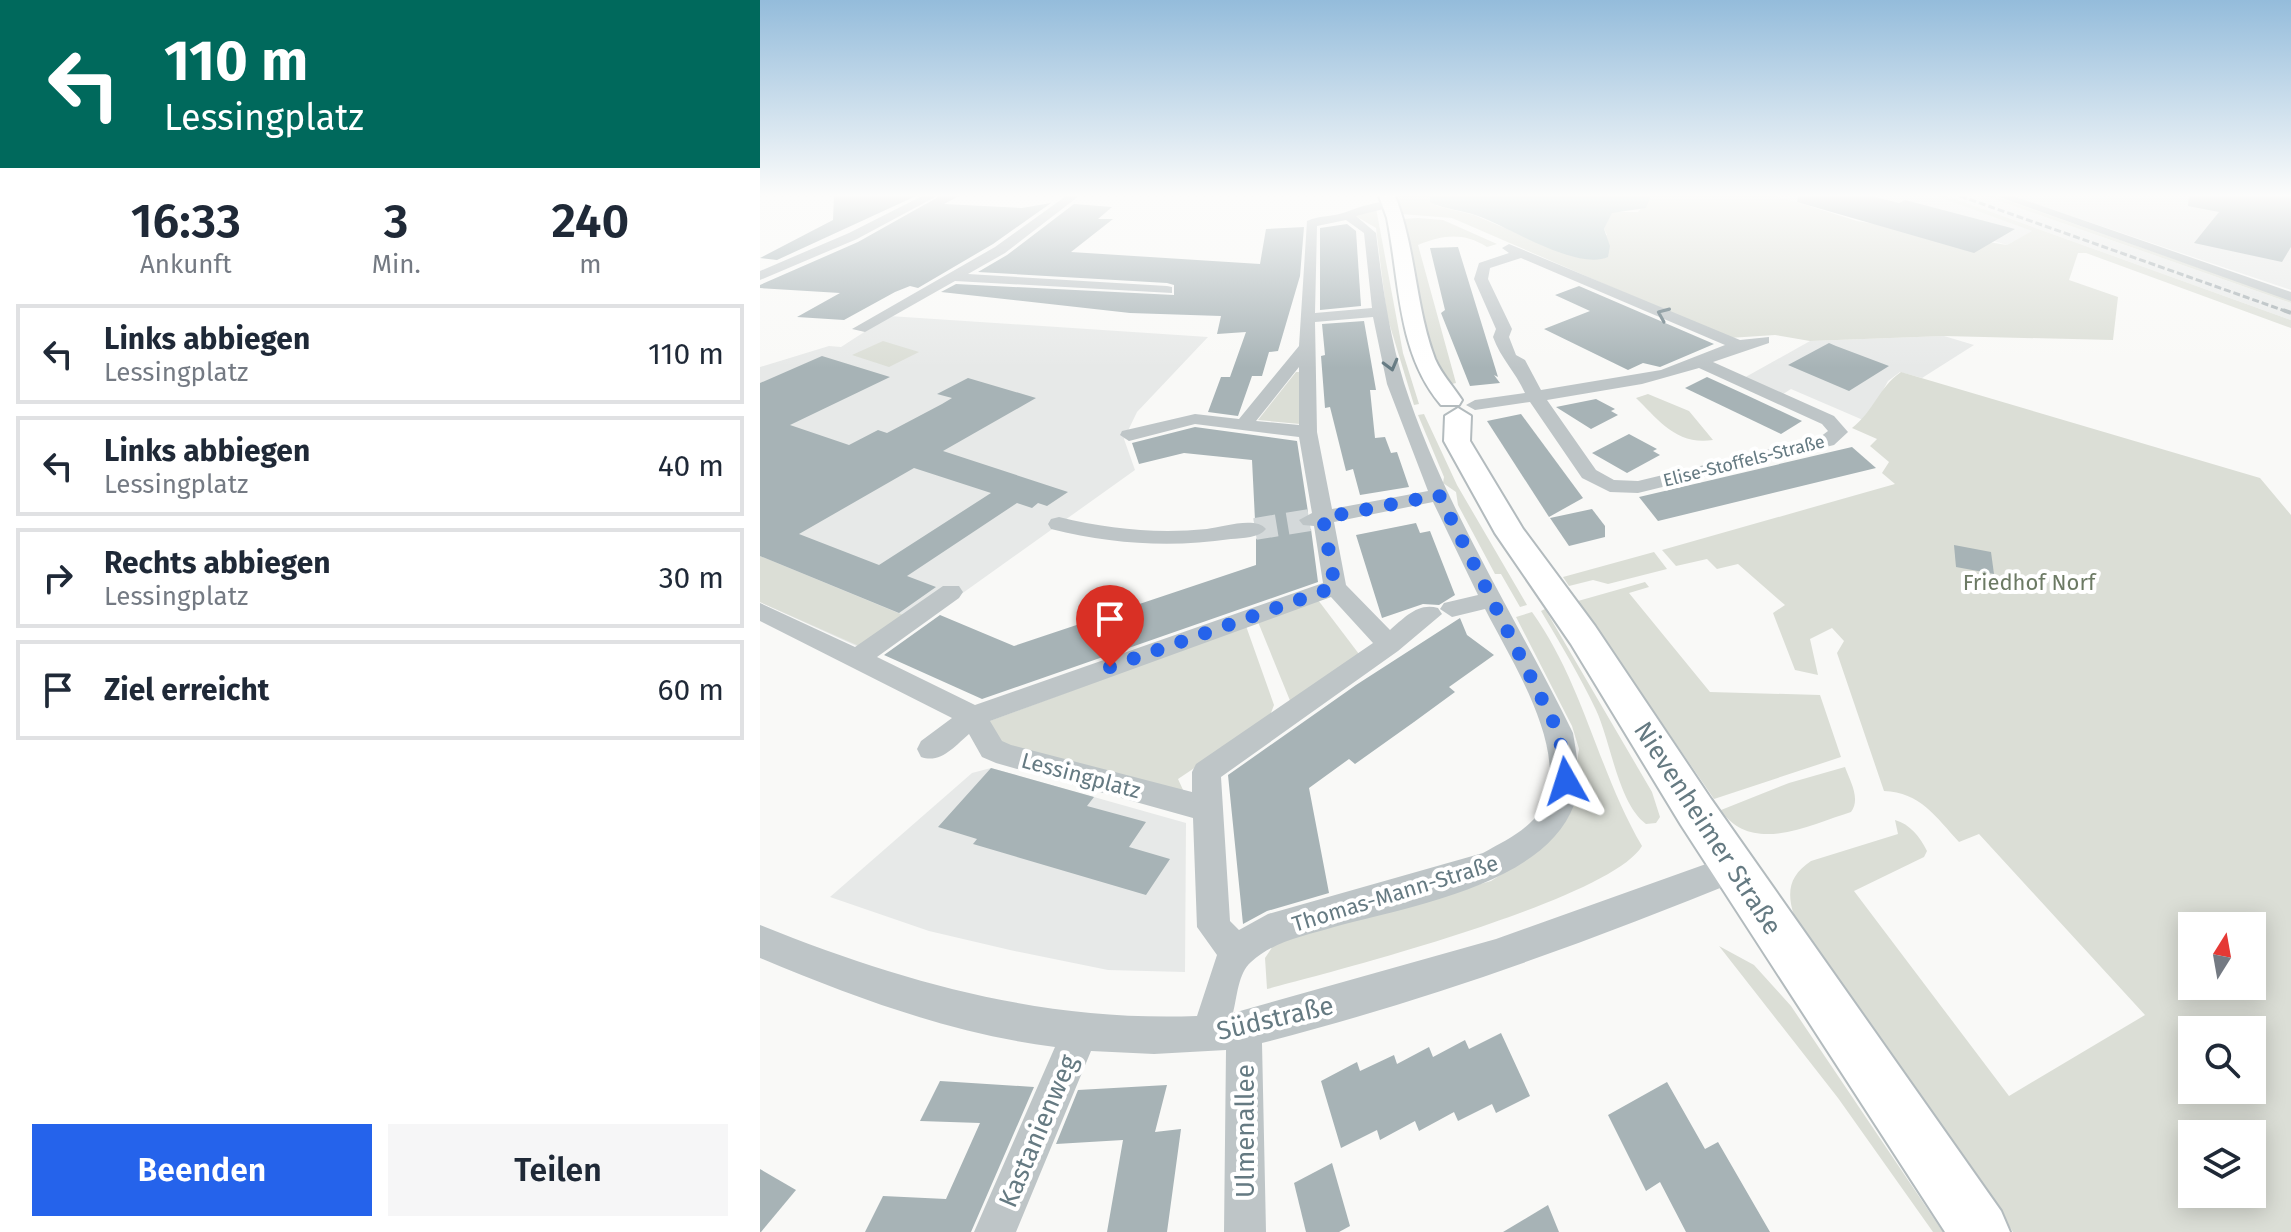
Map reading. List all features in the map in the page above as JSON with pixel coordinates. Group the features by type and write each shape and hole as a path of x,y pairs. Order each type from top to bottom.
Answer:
{"main road":[{"name":"Nievenheimer Straße","path":"1401,253 1421,348 1433,383 1461,407 1457,441 1510,533 1575,623 1734,868 1980,1232"}],"street":[{"path":"760,276 808,253"},
{"path":"860,329 993,253"},
{"path":"1310,253 1308,432 1320,526 1335,587 1389,645"},
{"name":"Thomas-Mann-Straße","path":"1236,952 1268,930 1489,868 1518,852 1552,818 1566,781 1562,742 1439,495 1396,386 1378,312 1372,253"},
{"path":"1521,253 1484,266 1481,279 1504,329 1501,337 1509,358 1519,363 1535,396"},
{"path":"1523,253 1735,344"},
{"path":"2167,253 2291,297"},
{"path":"953,277 1167,290"},
{"path":"1243,425 1307,326 1378,312"},
{"path":"1461,407 1632,381 1702,363 1735,344 1763,340"},
{"name":"Elise-Stoffels-Straße","path":"1535,396 1589,474 1601,483 1622,488 1827,441 1839,432 1828,420 1702,363"},
{"path":"1129,435 1195,419 1308,432"},
{"path":"1320,526 1439,495"},
{"path":"1059,524 1135,540 1162,541 1255,529"},
{"path":"931,749 973,716 1335,587"},
{"path":"858,658 951,592"},
{"path":"1227,1032 1225,975 1236,952 1214,927 1206,772 1389,645 1420,617 1493,599"},
{"path":"760,611 973,716"},
{"name":"Lessingplatz","path":"973,716 992,749 1006,755 1208,809"},
{"name":"Südstraße","path":"760,941 814,965 972,1013 1081,1031 1137,1035 1227,1032 1425,979 1734,868"},
{"name":"Kastanienweg","path":"995,1232 1081,1031"},
{"name":"Ulmenallee","path":"1227,1032 1245,1232"}],"shaded area":[{"path":"1563,253 1609,253 1608,257 1595,260"},
{"path":"2106,253 2149,253 2291,303 2291,320"},
{"path":"2183,253 2291,253 2291,290"},
{"path":"889,316 1208,337 1137,412 1124,439 1135,470 876,655 760,602 760,367 829,346 841,347"},
{"path":"1944,336 1974,345 1922,378 1900,372 1888,381 1870,414 1863,420 1791,389 1780,396 1742,379 1810,341"},
{"path":"991,768 1186,823 1185,972 1108,970 1010,950 929,931 830,897 972,773"}],"green space":[{"path":"1379,253 1384,253 1403,353 1419,404 1414,405 1387,316"},
{"path":"1410,253 1420,253 1456,383 1448,385 1439,370 1425,329"},
{"path":"1534,253 2078,253 2069,280 2118,297 2113,340 1944,336 1810,341 1775,335 1729,338"},
{"path":"2087,253 2106,253 2291,320 2291,328"},
{"path":"2149,253 2159,253 2291,300 2291,303"},
{"path":"883,341 919,352 889,367 852,355"},
{"path":"1296,372 1301,372 1300,424 1258,420"},
{"name":"Friedhof Norf","path":"1901,372 2260,478 2291,515 2291,1232 2013,1232 1794,915 1790,891 1794,878 1804,866 1811,861 1898,834 1895,820 1918,836 1927,851 1924,857 1854,891 2009,1096 2145,1015 1979,834 1959,842 1935,815 1917,801 1897,792 1884,791 1837,653 1844,641 1832,628 1810,639 1818,675 1795,670 1773,613 1785,605 1738,564 1717,569 1707,559 1676,566 1662,550 1895,484 1882,473 1889,462 1870,446 1877,439 1852,428"},
{"path":"1648,394 1689,411 1713,440 1688,439 1668,429 1636,398"},
{"path":"1424,414 1457,485 1527,605 1520,607 1501,574 1495,574 1458,505 1456,492 1443,483 1444,477 1418,415"},
{"path":"1654,552 1667,569 1608,584 1593,580 1569,586 1563,577"},
{"path":"760,556 903,615 859,646 760,602"},
{"path":"1645,582 1649,587 1629,593 1710,692 1820,695 1841,757 1714,799 1578,601"},
{"path":"1318,600 1362,658 1291,703 1258,622"},
{"path":"1545,609 1652,792 1660,817 1656,823 1646,824 1628,802 1596,710 1541,611"},
{"path":"1532,612 1565,668 1613,788 1642,846 1620,867 1580,889 1527,910 1408,950 1267,989 1265,958 1275,943 1491,881 1540,849 1569,814 1579,749 1572,726 1516,617"},
{"path":"1246,626 1274,705 1269,718 1178,779 1184,792 992,742 984,723"},
{"path":"1845,767 1855,796 1851,812 1801,829 1765,834 1734,824 1721,810 1789,783"},
{"path":"1719,946 1754,965 1791,1006 1943,1232 1933,1232 1838,1098"}],"building":[{"path":"769,253 791,253 777,260 760,258"},
{"path":"832,253 977,253 918,288 910,286 895,292 844,320 797,317 840,293 760,288 760,285"},
{"path":"1095,253 1260,264 1262,253 1302,253 1300,276 1278,351 1269,352 1262,376 1252,376 1238,416 1208,412 1221,377 1230,377 1246,332 1217,334 1221,316 1130,313 941,292 956,284 1174,295 1174,285 1167,283 978,272 1007,255"},
{"path":"1320,253 1357,253 1361,306 1320,310"},
{"path":"1431,253 1460,253 1498,377 1494,375 1500,383 1470,386 1441,313 1445,310"},
{"path":"2243,253 2287,253 2282,262"},
{"path":"1579,286 1714,344 1660,367 1643,363 1628,370 1544,329 1590,311 1555,295"},
{"path":"1364,321 1376,390 1370,390 1375,438 1385,437 1391,453 1397,452 1409,487 1360,495 1353,469 1346,471 1330,407 1325,408 1321,356 1325,355 1322,324"},
{"path":"1829,343 1889,366 1849,391 1788,365"},
{"path":"822,356 890,377 790,425 849,445 878,430 887,433 942,404 952,398 937,394 968,378 1036,398 943,451 1068,492 1047,506 1038,503 1032,508 1017,503 907,576 936,587 899,613 760,556 760,383","holes":["914,468 991,493 879,565 799,534"]},
{"path":"1707,377 1802,421 1781,434 1685,388"},
{"path":"1596,399 1615,409 1611,411 1618,415 1591,429 1556,407"},
{"path":"1521,414 1583,498 1549,517 1487,421"},
{"path":"1195,427 1297,441 1308,512 1296,519 1301,527 1311,529 1318,582 982,699 884,655 940,615 1014,646 1256,565 1256,539 1269,529 1255,520 1252,460 1184,453 1139,464 1132,443"},
{"path":"1629,434 1657,449 1653,451 1660,455 1627,473 1592,453"},
{"path":"1852,447 1876,468 1658,521 1639,497"},
{"path":"1592,509 1605,526 1605,537 1569,546 1550,518"},
{"path":"1416,523 1420,533 1430,531 1455,595 1439,605 1423,604 1382,618 1356,535"},
{"path":"1954,545 1991,552 1994,574 1956,567"},
{"path":"1460,618 1467,635 1494,655 1449,687 1455,692 1414,722 1355,764 1349,759 1309,788 1329,893 1267,911 1243,924 1228,775 1356,685"},
{"path":"991,768 1094,797 1087,806 1146,822 1129,847 1170,859 1146,895 973,844 977,839 938,827"},
{"path":"1501,1033 1530,1096 1496,1113 1492,1104 1458,1121 1454,1112 1419,1131 1415,1121 1380,1140 1377,1130 1341,1148 1321,1081 1357,1062 1360,1071 1394,1055 1397,1064 1429,1047 1433,1057 1465,1040 1469,1049"},
{"path":"940,1081 1034,1087 971,1232 865,1232 883,1196 946,1199 980,1123 920,1121"},
{"path":"1667,1082 1705,1149 1718,1142 1770,1232 1686,1232 1660,1182 1646,1191 1608,1115"},
{"path":"1167,1085 1155,1132 1181,1129 1167,1232 1107,1232 1123,1140 1056,1144 1078,1090"},
{"path":"1332,1163 1350,1226 1339,1232 1306,1232 1294,1183"},
{"path":"760,1169 796,1190 761,1232 760,1232"},
{"path":"1548,1205 1559,1232 1503,1232"}],"tunnel":[{"path":"1255,529 1310,520"}],"railway":[{"path":"2123,253 2288,312"},
{"path":"2283,310 2291,313"}],"route":[{"path":"1110,667 1335,587 1323,518 1439,495 1524,658 1559,733 1564,750 1566,781"}]}
